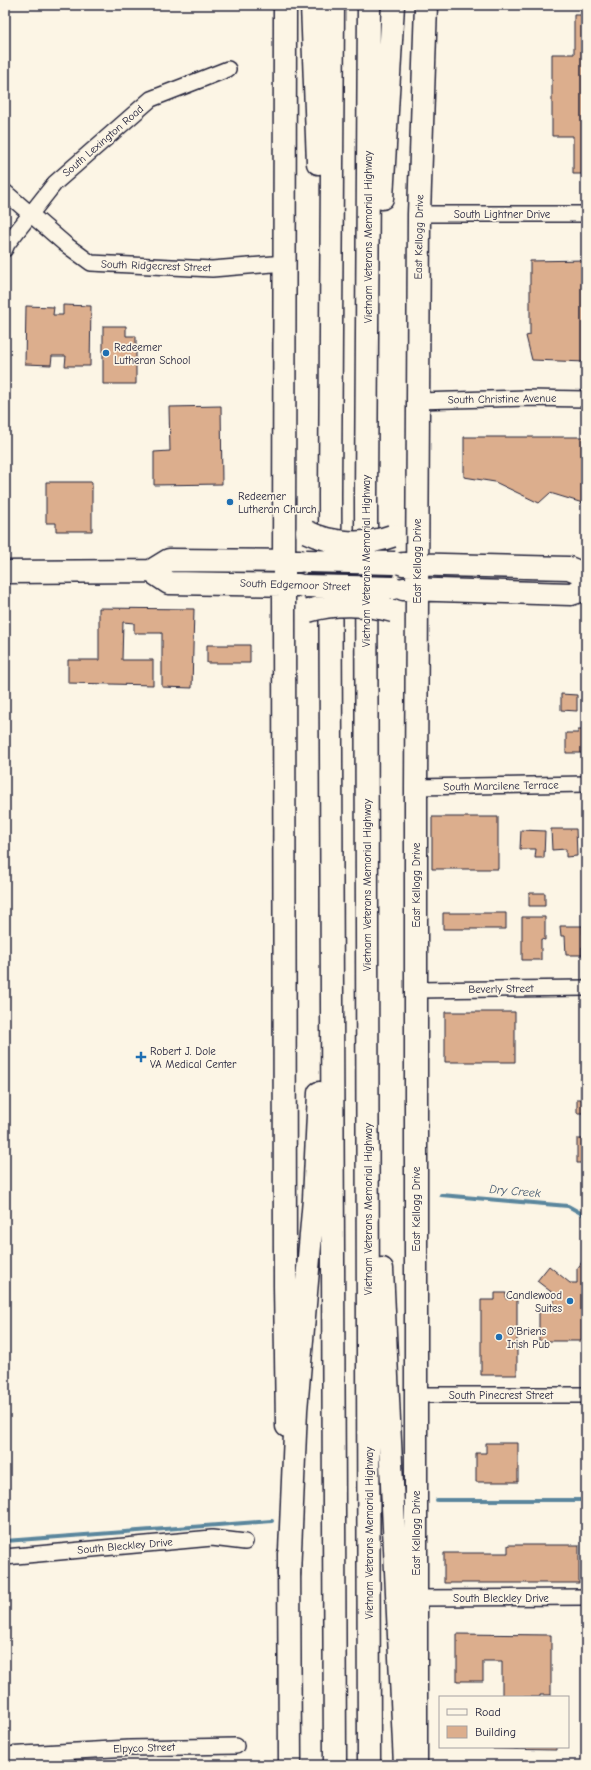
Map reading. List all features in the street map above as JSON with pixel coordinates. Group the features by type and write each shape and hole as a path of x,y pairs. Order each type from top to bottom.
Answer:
{"main road":[{"path":"285,5 284,561 294,585 284,650 285,1286 290,1765"},
{"path":"312,5 330,496"},
{"path":"333,5 330,496 334,1765"},
{"name":"Vietnam Veterans Memorial Highway","path":"370,5 366,498 370,1765"},
{"path":"366,498 376,286 393,5"},
{"name":"East Kellogg Drive","path":"416,1765 417,564 419,214 426,5"},
{"path":"284,484 295,514 306,532 321,539 338,542 377,541 392,536 406,524 418,505"},
{"name":"South Edgemoor Street","path":"586,575 569,568 306,561 169,560 151,571 169,582 570,594 586,589"},
{"path":"5,572 151,571"},
{"path":"284,650 298,623 308,612 324,606 377,607 393,612 406,621 417,645"},
{"path":"289,1574 296,1410 314,1199 332,854"},
{"path":"368,980 405,1765"}],"street":[{"name":"South Lexington Road","path":"5,249 7,244 55,183 151,99 228,69"},
{"name":"South Ridgecrest Street","path":"5,192 65,244 91,263 212,269 285,263"},
{"name":"South Lightner Drive","path":"419,214 586,214"},
{"name":"South Christine Avenue","path":"418,401 526,398 586,399"},
{"name":"South Marcilene Terrace","path":"416,787 586,784"},
{"name":"Beverly Street","path":"416,990 586,988"},
{"name":"South Pinecrest Street","path":"416,1395 586,1395"},
{"name":"South Bleckley Drive","path":"5,1557 212,1538 245,1542"},
{"name":"South Bleckley Drive","path":"416,1598 586,1597"},
{"name":"Elpyco Street","path":"5,1755 130,1748 236,1746"}],"building":[{"path":"574,15 586,15 586,174 573,174 573,136 552,136 552,54 574,54"},
{"path":"586,260 586,362 532,360 526,336 530,335 530,261"},
{"path":"63,305 91,306 90,366 65,366 66,356 52,356 51,365 25,364 26,306 54,307 53,315 63,315"},
{"path":"103,326 126,326 126,336 136,336 136,384 103,384"},
{"path":"221,406 222,484 154,485 154,452 170,451 169,407"},
{"path":"464,437 586,437 586,504 550,493 539,503 495,482 464,477"},
{"path":"46,482 92,482 92,531 56,531 56,523 46,523"},
{"path":"99,608 194,609 192,688 162,687 162,633 134,633 134,623 123,622 122,660 153,660 153,685 68,683 68,660 99,660"},
{"path":"207,645 250,645 250,663 207,663"},
{"path":"561,694 577,695 577,711 561,710"},
{"path":"578,730 586,730 586,753 566,753 566,733 578,733"},
{"path":"432,817 498,817 498,869 432,869"},
{"path":"583,828 586,828 586,851 582,850"},
{"path":"551,829 576,829 577,856 566,857 566,849 552,850"},
{"path":"521,830 545,831 544,858 535,858 536,849 520,849"},
{"path":"529,893 545,893 545,906 529,906"},
{"path":"443,913 506,913 506,929 443,929"},
{"path":"522,917 545,917 545,940 541,939 541,960 522,960"},
{"path":"560,926 583,926 583,934 586,934 586,947 582,947 582,955 566,955 565,936 561,936"},
{"path":"445,1012 515,1012 515,1062 445,1062"},
{"path":"581,1078 586,1078 586,1163 577,1163 577,1139 583,1139 583,1113 577,1113 577,1099 581,1099"},
{"name":"Candlewood Suites","path":"582,1262 586,1263 586,1341 539,1341 539,1307 554,1307 554,1294 537,1281 549,1266 570,1283 577,1283 577,1269"},
{"name":"O'Briens Irish Pub","path":"495,1293 506,1293 506,1299 517,1299 517,1375 481,1375 481,1300 495,1300"},
{"path":"486,1443 518,1443 518,1482 476,1482 476,1453 486,1453"},
{"path":"508,1545 579,1545 579,1583 444,1583 444,1553 508,1553"},
{"path":"457,1634 551,1635 551,1695 502,1696 502,1661 483,1661 483,1681 457,1681"},
{"path":"556,1748 556,1750 493,1749"}],"waterway":[{"name":"Dry Creek","path":"441,1195 568,1206 586,1216"},
{"path":"437,1500 586,1500"},
{"path":"5,1541 272,1521"}],"place":[{"name":"Redeemer Lutheran School","path":"106,353"},
{"name":"Redeemer Lutheran Church","path":"230,502"},
{"name":"Robert J. Dole VA Medical Center","path":"141,1057"},
{"name":"Candlewood Suites","path":"570,1301"},
{"name":"O'Briens Irish Pub","path":"499,1337"}]}
